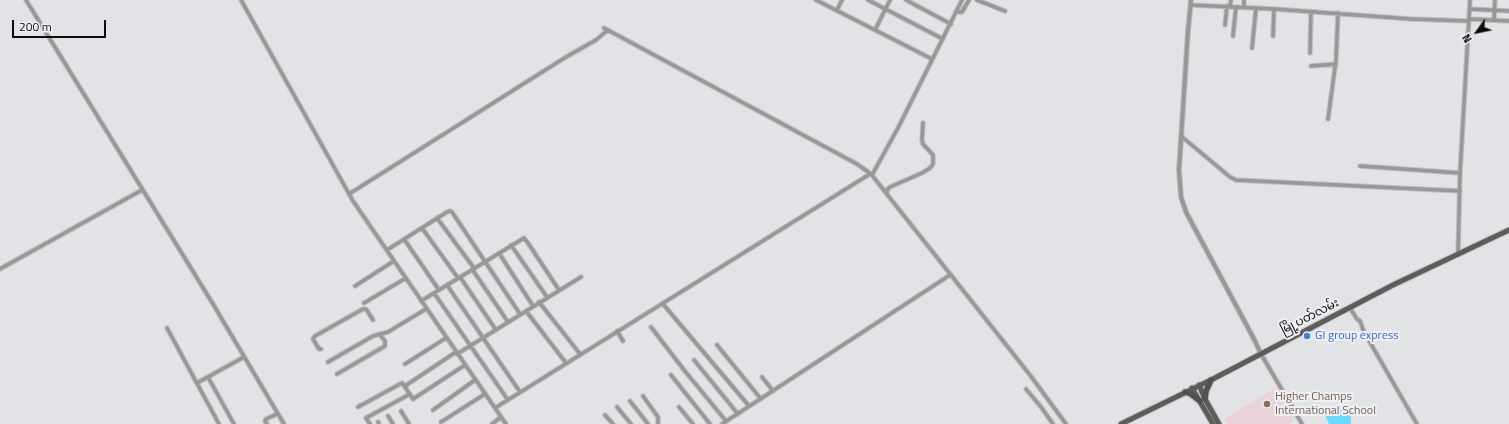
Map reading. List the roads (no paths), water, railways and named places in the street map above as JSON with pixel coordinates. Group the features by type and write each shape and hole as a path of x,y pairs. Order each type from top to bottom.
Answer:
{"highway":[{"path":"1185,392 1202,400 1211,380"}],"main road":[{"name":"မြို့ပတ်လမ်း","path":"1121,424 1131,422 1192,388 1211,380 1393,285 1509,230"},
{"path":"1199,385 1202,400 1213,424"},
{"path":"1192,388 1218,424"}],"street":[{"path":"26,0 284,424"},
{"path":"241,0 349,194 426,309 506,424"},
{"path":"816,0 932,60"},
{"path":"837,10 842,0"},
{"path":"868,0 943,39"},
{"path":"875,30 890,0"},
{"path":"906,0 951,24"},
{"path":"495,408 871,175 951,24 962,0"},
{"path":"956,12 962,12 969,0"},
{"path":"977,0 1005,11"},
{"path":"1191,0 1179,170 1183,203 1189,218 1261,354 1302,424"},
{"path":"1212,0 1212,6"},
{"path":"1225,25 1231,0"},
{"path":"1244,0 1244,7"},
{"path":"1458,255 1460,173 1470,0"},
{"path":"1494,20 1495,0"},
{"path":"1191,5 1229,6 1435,20 1509,21"},
{"path":"1233,36 1236,7"},
{"path":"1252,48 1256,8"},
{"path":"1470,8 1509,11"},
{"path":"1273,36 1274,9"},
{"path":"1310,53 1311,12"},
{"path":"1328,119 1336,64 1338,13"},
{"path":"349,194 566,57 596,40 606,29 856,164 871,175 1030,375 1066,424"},
{"path":"1311,66 1336,64"},
{"path":"887,194 890,187 922,173 933,164 933,155 923,144 922,140 923,123"},
{"path":"1181,136 1230,178 1236,180 1460,191"},
{"path":"1360,166 1460,173"},
{"path":"0,269 142,190"},
{"path":"386,250 450,211 486,261 520,314"},
{"path":"437,218 508,322"},
{"path":"422,228 496,330"},
{"path":"421,301 524,238 527,240 559,290"},
{"path":"404,239 439,290"},
{"path":"511,245 547,298"},
{"path":"499,253 533,306"},
{"path":"355,286 394,261"},
{"path":"722,424 950,275"},
{"path":"404,386 581,277"},
{"path":"364,303 406,278"},
{"path":"447,285 520,392"},
{"path":"434,293 508,400"},
{"path":"539,302 580,354"},
{"path":"663,304 749,406"},
{"path":"1350,308 1360,321 1364,332 1417,424"},
{"path":"321,349 319,349 313,339 315,336 363,309 366,309 373,320"},
{"path":"328,362 373,336 388,332 426,309"},
{"path":"526,311 566,363"},
{"path":"651,327 726,421"},
{"path":"167,328 219,424"},
{"path":"617,331 623,341"},
{"path":"337,374 386,346 385,341 380,335"},
{"path":"405,364 446,338"},
{"path":"717,345 761,399"},
{"path":"197,384 244,357"},
{"path":"694,360 738,414"},
{"path":"358,406 402,383 413,400 465,365"},
{"path":"671,375 710,424"},
{"path":"208,377 234,424"},
{"path":"762,377 773,391"},
{"path":"433,410 475,380"},
{"path":"1026,389 1037,404 1041,406 1053,424"},
{"path":"370,424 366,418 410,394"},
{"path":"441,422 485,394"},
{"path":"643,396 658,417 658,424"},
{"path":"630,401 648,424"},
{"path":"617,407 631,424"},
{"path":"679,407 693,424"},
{"path":"401,411 409,424"},
{"path":"267,424 265,422 266,419 277,414"},
{"path":"605,415 612,424"},
{"path":"388,416 393,424"},
{"path":"492,424 502,417"}],"water":[{"path":"1340,407 1346,410 1351,417 1351,423 1329,424 1325,415"}],"place":[{"name":"GI group express","path":"1307,336"},
{"name":"Higher Champs International School","path":"1267,404"}]}
